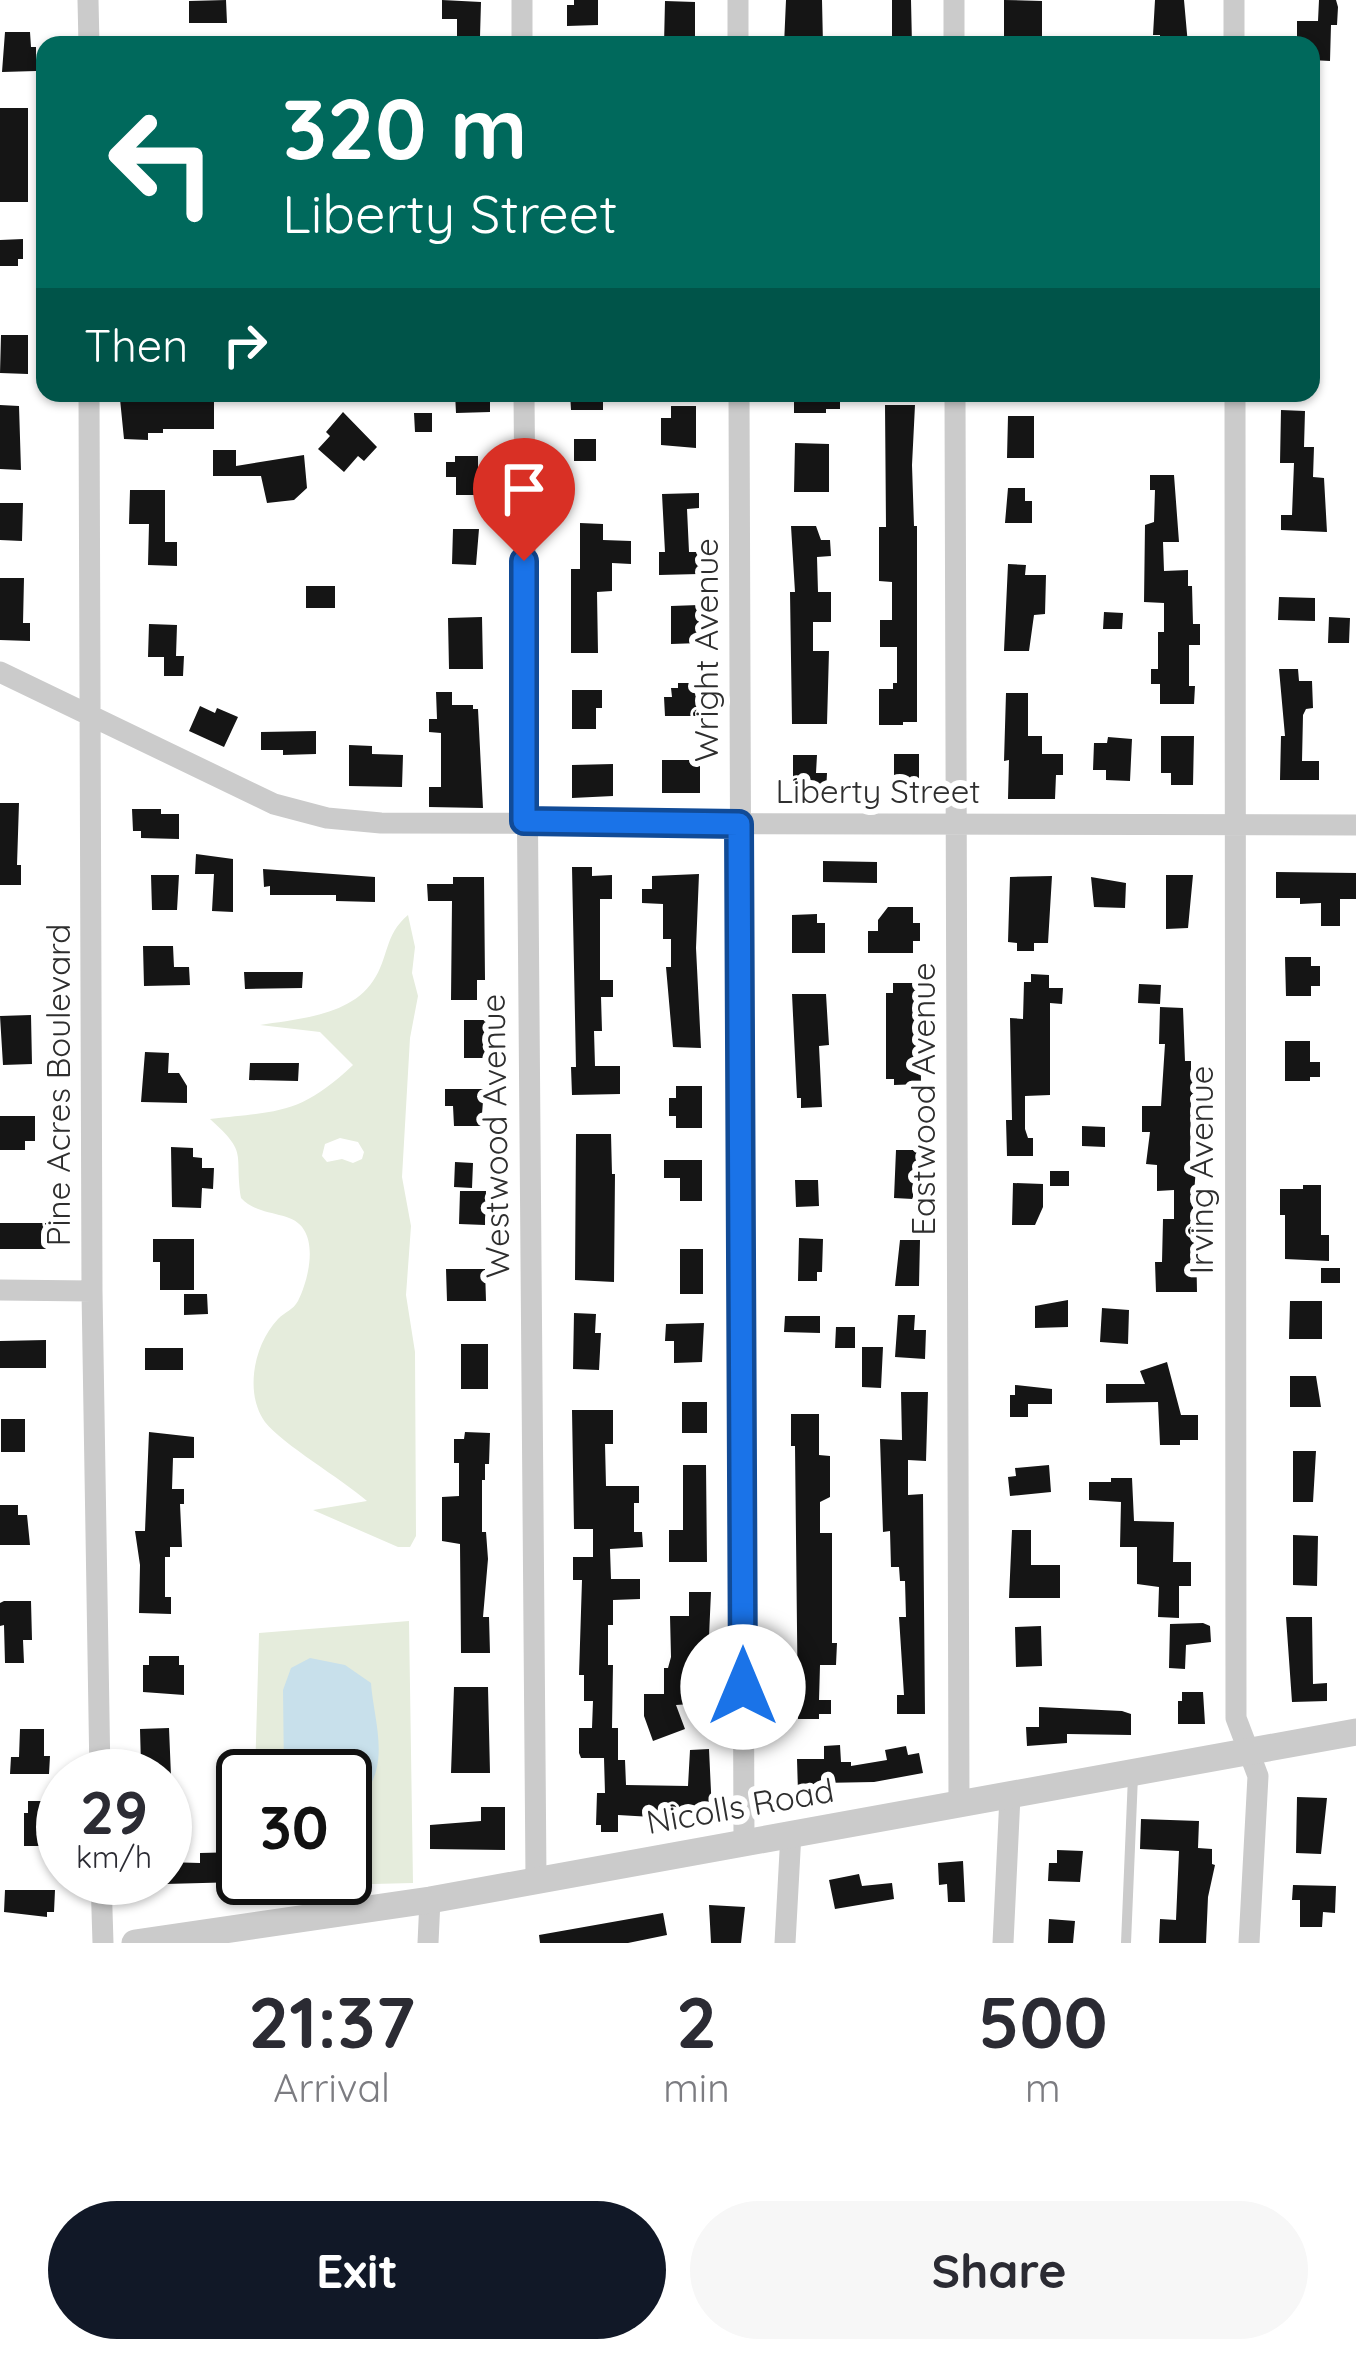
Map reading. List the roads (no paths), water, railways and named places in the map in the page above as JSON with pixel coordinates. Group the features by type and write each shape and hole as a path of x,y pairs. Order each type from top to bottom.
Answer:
{"street":[{"path":"88,0 88,36"},
{"path":"522,0 522,36"},
{"path":"738,0 738,36"},
{"path":"954,0 954,36"},
{"path":"1234,0 1234,36"},
{"name":"Pine Acres Boulevard","path":"88,402 92,1291 100,1749"},
{"name":"Westwood Avenue","path":"524,402 536,1878"},
{"name":"Wright Avenue","path":"739,402 743,1842"},
{"name":"Eastwood Avenue","path":"955,402 959,1805"},
{"name":"Irving Avenue","path":"1234,402 1237,1718 1258,1776 1249,1943"},
{"name":"Liberty Street","path":"0,672 274,804 381,823 1356,825"},
{"path":"0,1290 92,1291"},
{"name":"Nicolls Road","path":"154,1942 430,1900 1356,1732"},
{"path":"1003,1943 1010,1796"},
{"path":"785,1943 791,1833"},
{"path":"428,1943 430,1900"},
{"path":"102,1905 103,1943"}],"lane":[{"path":"1126,1943 1133,1772"}],"water":[{"path":"310,1658 345,1665 371,1683 379,1752 372,1781 372,1749 284,1749 283,1690 291,1668"}]}
